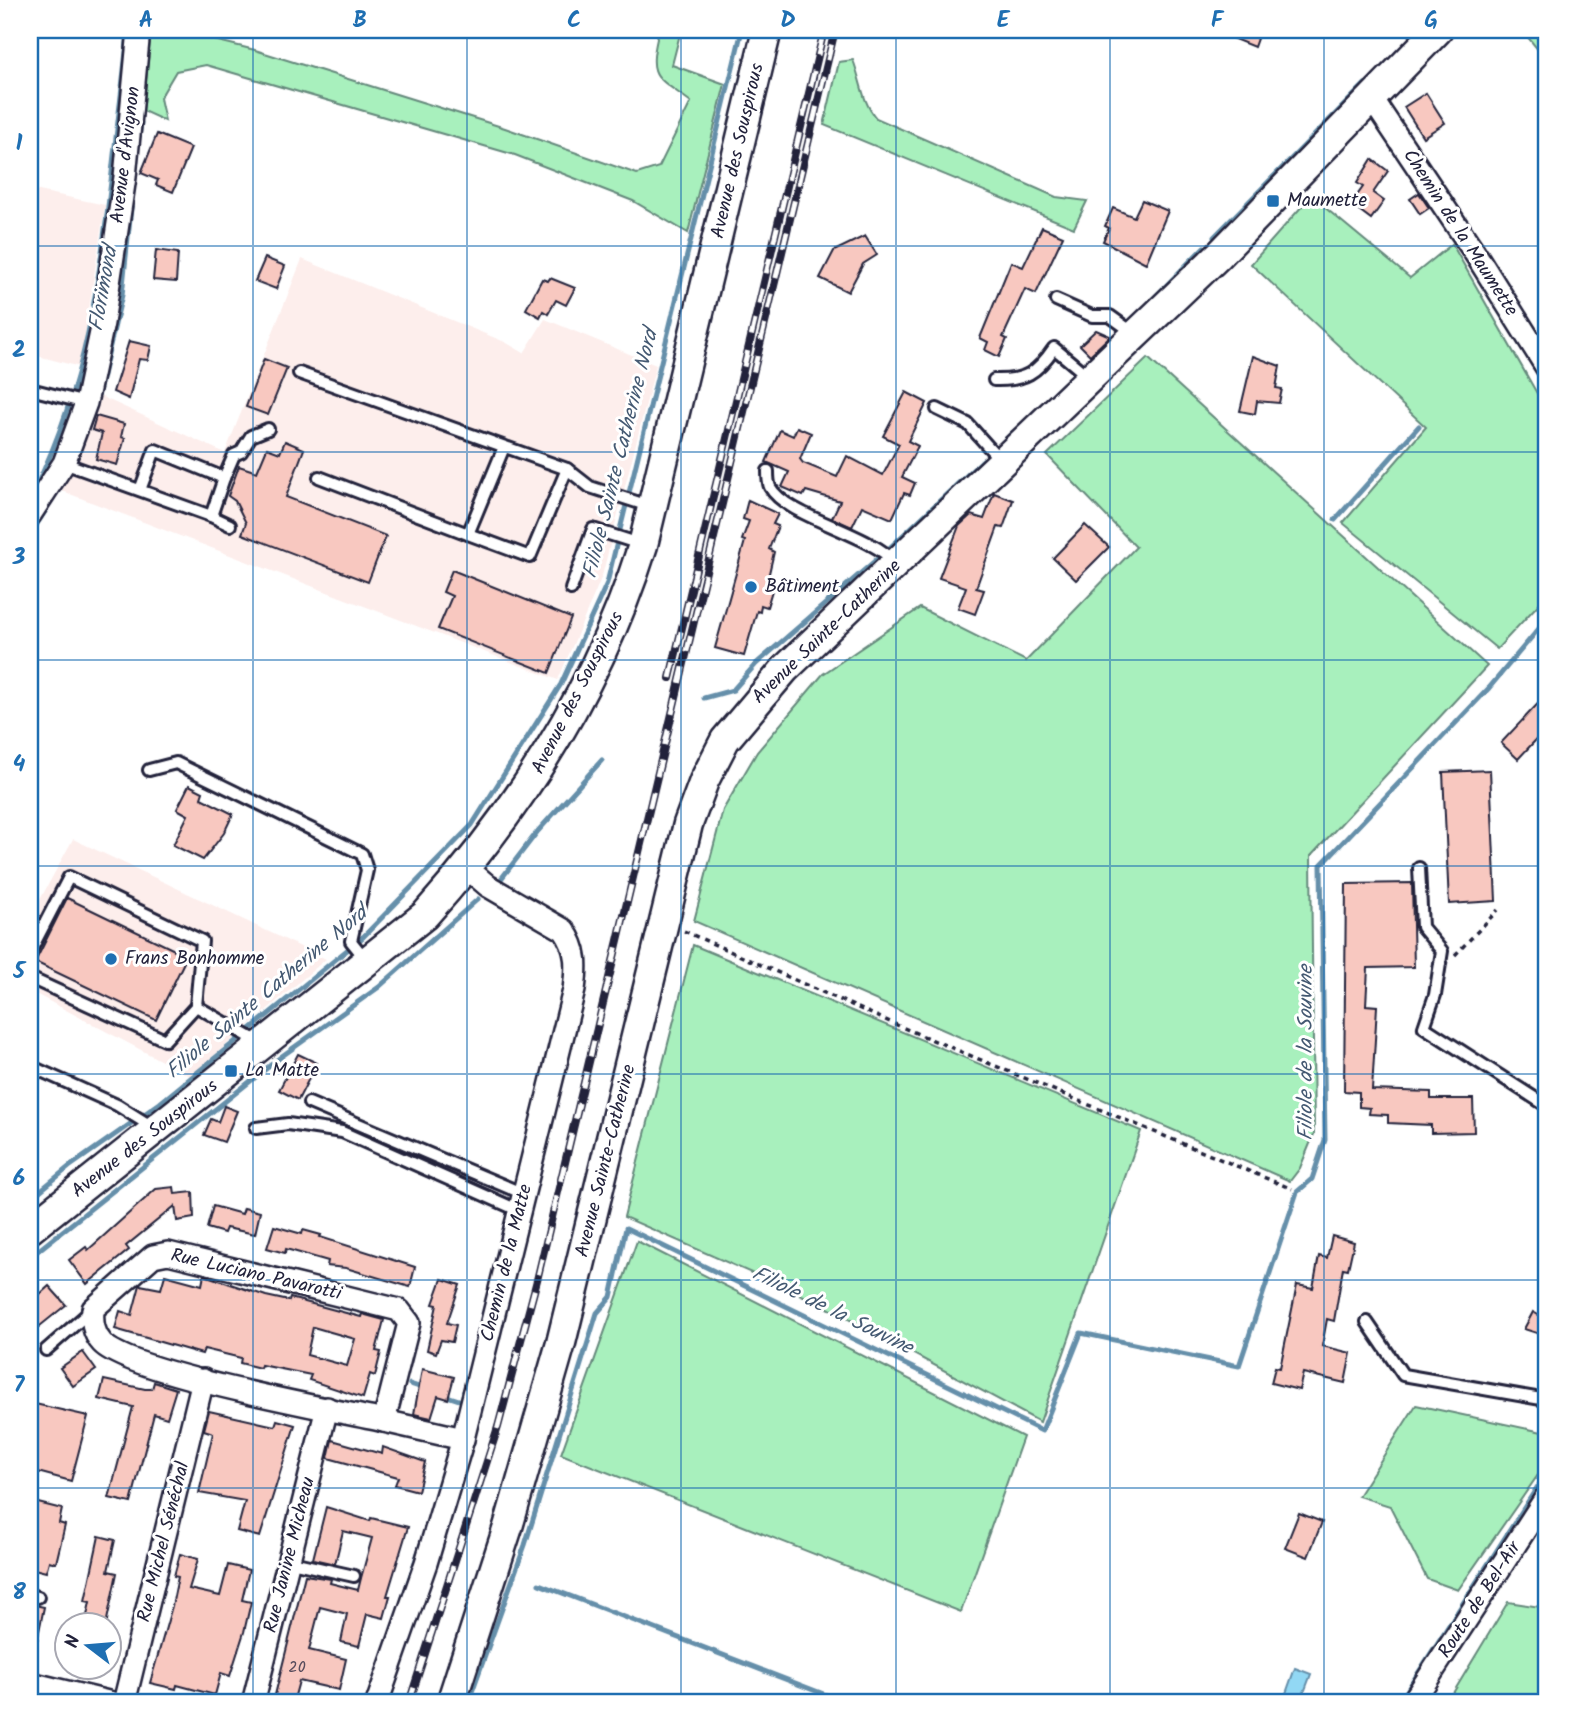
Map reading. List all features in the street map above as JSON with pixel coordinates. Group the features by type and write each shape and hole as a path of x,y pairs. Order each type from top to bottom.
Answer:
{"main road":[{"name":"Avenue des Souspirous","path":"30,1229 369,963 425,915 467,869 510,814 568,720 614,627 643,545 767,30"},
{"name":"Avenue Sainte-Catherine","path":"451,1703 500,1553 561,1343 688,824 704,781 724,740 888,555 1002,462 1091,378 1372,100 1438,30"}],"street":[{"name":"Avenue d'Avignon","path":"30,515 64,463 86,403 103,323 125,177 139,30"},
{"name":"Chemin de la Maumette","path":"1372,100 1473,250 1547,368"},
{"name":"Chemin de la Matte","path":"377,1703 426,1563 463,1439 574,990 578,961 572,941 564,930 488,886 467,869"},
{"name":"Rue Luciano Pavarotti","path":"93,1309 153,1256 168,1253 399,1310 409,1323 384,1421"},
{"path":"93,1309 92,1326 103,1344 125,1359 203,1380 463,1439"},
{"name":"Rue Michel Sénéchal","path":"124,1703 203,1380"},
{"name":"Rue Janine Micheau","path":"253,1703 327,1408"},
{"name":"Route de Bel-Air","path":"1412,1703 1547,1496"},
{"path":"30,1683 72,1699 112,1703"}],"lane":[{"path":"1056,300 1091,316 1110,316 1136,335"},
{"path":"994,380 1018,381 1043,364 1054,348 1091,378"},
{"path":"299,373 567,469 590,488 653,507"},
{"path":"30,388 86,403"},
{"path":"937,409 968,424 1002,462"},
{"path":"211,516 234,455 241,452 251,436 268,429"},
{"path":"468,534 504,447"},
{"path":"140,490 155,450 224,478"},
{"path":"64,463 230,525"},
{"path":"319,477 530,557 567,469"},
{"path":"768,471 769,485 786,500 807,514 888,555"},
{"path":"570,589 593,529 643,545"},
{"path":"149,770 176,763 362,854 367,870 351,941 369,963"},
{"path":"1419,868 1422,927 1442,951 1435,995 1424,1027 1543,1104 1547,1090"},
{"path":"30,952 69,877 202,940 197,1006 165,1040 30,978"},
{"path":"197,1006 264,1045"},
{"path":"30,1066 117,1105 156,1129"},
{"path":"309,1103 522,1203"},
{"path":"256,1128 288,1124 341,1132 522,1203"},
{"path":"46,1350 93,1309"},
{"path":"1367,1322 1403,1375 1547,1400"},
{"path":"287,1561 354,1576"}],"path":[{"path":"1439,972 1497,910"},
{"path":"663,922 899,1026 1292,1189"}],"shaded area":[{"path":"30,189 105,205 80,367 30,354"},
{"path":"302,259 505,342 524,353 545,319 656,365 602,576 558,680 62,491 100,396 225,453"},
{"path":"73,839 326,959 190,1076 30,991 30,918"}],"green space":[{"path":"151,30 173,30 255,50 505,128 637,174 659,167 691,102 657,74 654,58 659,30 681,30 672,65 725,84 688,233 633,201 515,155 206,65 176,71 160,98 165,121 143,111"},
{"path":"1522,30 1547,30 1547,61"},
{"path":"853,60 865,98 876,118 1056,197 1087,201 1074,228 824,125 839,62"},
{"path":"1311,196 1410,278 1452,244 1547,411 1547,595 1497,649 1343,523 1426,427 1251,264"},
{"path":"1148,358 1487,666 1311,856 1314,1134 1300,1168 1290,1181 694,921 723,810 757,752 823,674 920,608 1026,661 1136,547 1047,455"},
{"path":"693,945 1141,1131 1040,1422 815,1301 624,1217"},
{"path":"637,1241 1023,1437 961,1612 561,1454"},
{"path":"1416,1405 1547,1433 1547,1462 1458,1590 1427,1579 1390,1506 1358,1496"},
{"path":"1508,1602 1547,1608 1545,1703 1447,1703"}],"water":[{"path":"1295,1668 1311,1674 1300,1703 1284,1699"}],"building":[{"path":"1212,30 1260,30 1254,47"},
{"path":"1426,93 1445,123 1423,137 1404,107"},
{"path":"157,134 191,148 173,192 156,185 158,180 141,173"},
{"path":"1372,159 1388,171 1373,193 1384,201 1371,219 1351,204 1363,187 1357,183"},
{"path":"1419,193 1429,208 1420,214 1410,199"},
{"path":"1142,200 1168,211 1146,263 1103,241 1109,228 1105,226 1113,208 1134,217"},
{"path":"1042,227 1063,236 1036,294 1025,289 1003,337 1007,339 999,357 985,350 988,342 980,338 1011,262 1023,267"},
{"path":"865,236 877,255 863,264 848,292 820,278 834,251"},
{"path":"156,250 178,253 176,282 153,280"},
{"path":"265,258 285,266 276,289 255,281"},
{"path":"550,278 575,288 566,305 556,300 548,314 543,311 540,317 526,309 542,279 548,281"},
{"path":"1096,330 1110,336 1090,355 1080,345"},
{"path":"129,341 151,346 148,360 139,359 129,399 113,392"},
{"path":"1253,356 1280,366 1276,388 1282,389 1279,403 1257,401 1255,414 1240,411"},
{"path":"264,359 287,368 268,415 246,407"},
{"path":"906,392 927,403 908,441 918,446 902,477 915,483 910,495 904,493 892,519 862,506 852,527 832,518 840,501 806,491 803,496 782,487 789,472 766,462 780,430 793,436 797,427 811,433 800,459 803,463 837,477 847,456 883,475 899,444 883,436"},
{"path":"96,416 124,424 121,437 125,438 117,465 96,459 102,433 92,430"},
{"path":"285,441 304,449 286,497 386,536 368,582 242,534 246,523 235,501 228,496 239,466 257,472 267,448 280,453"},
{"path":"994,493 1013,500 1003,528 998,527 976,588 984,590 975,614 958,608 966,587 939,578 959,526 971,515 984,519"},
{"path":"748,500 778,514 773,524 778,526 769,549 774,552 766,586 773,587 767,607 761,605 760,612 757,611 744,656 715,648 745,541 742,540 749,521 743,519"},
{"path":"1085,525 1109,547 1076,580 1053,558"},
{"path":"452,570 571,618 549,673 438,629 452,596 443,592"},
{"path":"1547,694 1547,728 1518,759 1501,743"},
{"path":"1490,770 1496,901 1449,904 1443,772"},
{"path":"189,785 203,792 201,798 233,814 224,833 203,860 173,845 188,815 177,809"},
{"path":"1412,883 1414,967 1368,968 1366,1005 1377,1006 1372,1090 1431,1092 1431,1099 1473,1099 1474,1132 1431,1133 1431,1125 1388,1123 1388,1115 1369,1114 1370,1108 1359,1107 1359,1092 1344,1091 1346,884"},
{"name":"Frans Bonhomme","path":"67,898 187,956 156,1020 35,962"},
{"path":"298,1054 317,1063 298,1100 279,1090"},
{"path":"224,1106 237,1111 224,1142 204,1135 211,1119 218,1122"},
{"path":"174,1187 175,1194 193,1192 194,1218 177,1221 175,1206 126,1246 129,1250 87,1284 69,1260 86,1247 88,1250 156,1189"},
{"path":"213,1206 242,1214 244,1208 260,1212 255,1234 226,1228 224,1233 207,1228"},
{"path":"274,1226 302,1234 303,1230 321,1235 320,1237 415,1267 410,1287 346,1268 327,1266 328,1261 286,1249 285,1253 267,1248"},
{"path":"1332,1236 1354,1242 1348,1269 1343,1268 1334,1321 1327,1319 1322,1346 1351,1353 1345,1383 1303,1373 1299,1390 1271,1383 1275,1367 1280,1368 1297,1285 1313,1288 1319,1256 1327,1258"},
{"path":"165,1275 202,1285 204,1275 266,1296 289,1301 290,1298 361,1317 362,1314 384,1320 376,1351 381,1352 375,1376 370,1374 363,1398 309,1380 311,1375 261,1365 260,1368 240,1363 241,1358 204,1349 202,1354 115,1329 120,1311 132,1315 140,1285 161,1289","holes":["313,1327 355,1339 347,1366 307,1355"]},
{"path":"442,1279 460,1285 447,1323 456,1325 452,1342 441,1340 436,1353 427,1350 437,1305 433,1304"},
{"path":"49,1286 66,1305 30,1334 30,1303"},
{"path":"1533,1312 1547,1320 1540,1334 1524,1329"},
{"path":"83,1352 96,1370 73,1386 60,1368"},
{"path":"422,1369 454,1377 448,1399 438,1396 431,1418 414,1414"},
{"path":"104,1380 145,1389 152,1389 154,1382 176,1389 167,1418 154,1414 131,1503 109,1498 133,1407 99,1399"},
{"path":"35,1404 88,1416 71,1481 30,1470 30,1426"},
{"path":"209,1411 275,1426 277,1420 295,1425 260,1537 237,1531 245,1501 199,1493 213,1433 204,1430"},
{"path":"332,1440 382,1454 383,1447 425,1462 418,1491 395,1485 398,1477 328,1458"},
{"path":"30,1501 62,1509 59,1523 65,1525 56,1563 49,1561 46,1572 30,1568"},
{"path":"326,1507 370,1521 371,1518 408,1527 387,1596 390,1596 384,1618 367,1614 359,1646 341,1642 347,1614 320,1607 309,1650 346,1659 339,1690 299,1681 293,1703 273,1703 305,1575 331,1579 330,1583 358,1590 372,1538 343,1531 335,1564 313,1559"},
{"path":"1299,1513 1322,1522 1308,1557 1285,1548"},
{"path":"99,1536 115,1540 108,1571 117,1573 109,1610 88,1610 90,1602 85,1601"},
{"path":"180,1554 198,1559 189,1589 220,1596 228,1565 249,1570 242,1600 251,1602 244,1632 230,1676 221,1673 215,1695 177,1685 176,1689 150,1683 172,1606 178,1577 174,1576"},
{"path":"30,1604 44,1607 36,1646 30,1646"}],"waterway":[{"path":"36,487 67,410 88,333 107,215 128,30"},
{"name":"Filiole Sainte Catherine Nord","path":"30,1199 69,1167 160,1103 363,937 472,825 561,684 607,583 742,30"},
{"path":"1214,237 1365,84"},
{"name":"Florimond","path":"139,137 141,123"},
{"name":"Florimond","path":"98,396 122,295 133,189"},
{"path":"1150,302 1204,247"},
{"path":"1335,520 1419,426"},
{"path":"1003,442 1012,433"},
{"path":"704,698 733,690 756,664 883,554 983,460"},
{"name":"Florimond","path":"30,535 46,510"},
{"name":"Filiole de la Souvine","path":"468,1703 525,1545 597,1313 611,1297 626,1228 1042,1431 1081,1333 1239,1366 1297,1192 1312,1179 1325,1140 1321,865 1489,688 1547,619"},
{"path":"501,879 538,831 602,760"},
{"path":"30,1257 282,1056 379,987 478,899"},
{"name":"Filiole de la Souvine","path":"410,1384 425,1389"},
{"name":"Filiole de la Souvine","path":"444,1395 462,1401 464,1391"},
{"path":"1399,1703 1547,1472"},
{"path":"402,1601 421,1544"},
{"path":"539,1584 847,1703"}],"railway":[{"path":"670,678 824,30"},
{"path":"409,1703 498,1427 537,1280 835,30"}],"place":[{"name":"Maumette","path":"1273,201"},
{"name":"Bâtiment","path":"751,587"},
{"name":"Frans Bonhomme","path":"111,959"},
{"name":"La Matte","path":"231,1071"}]}
